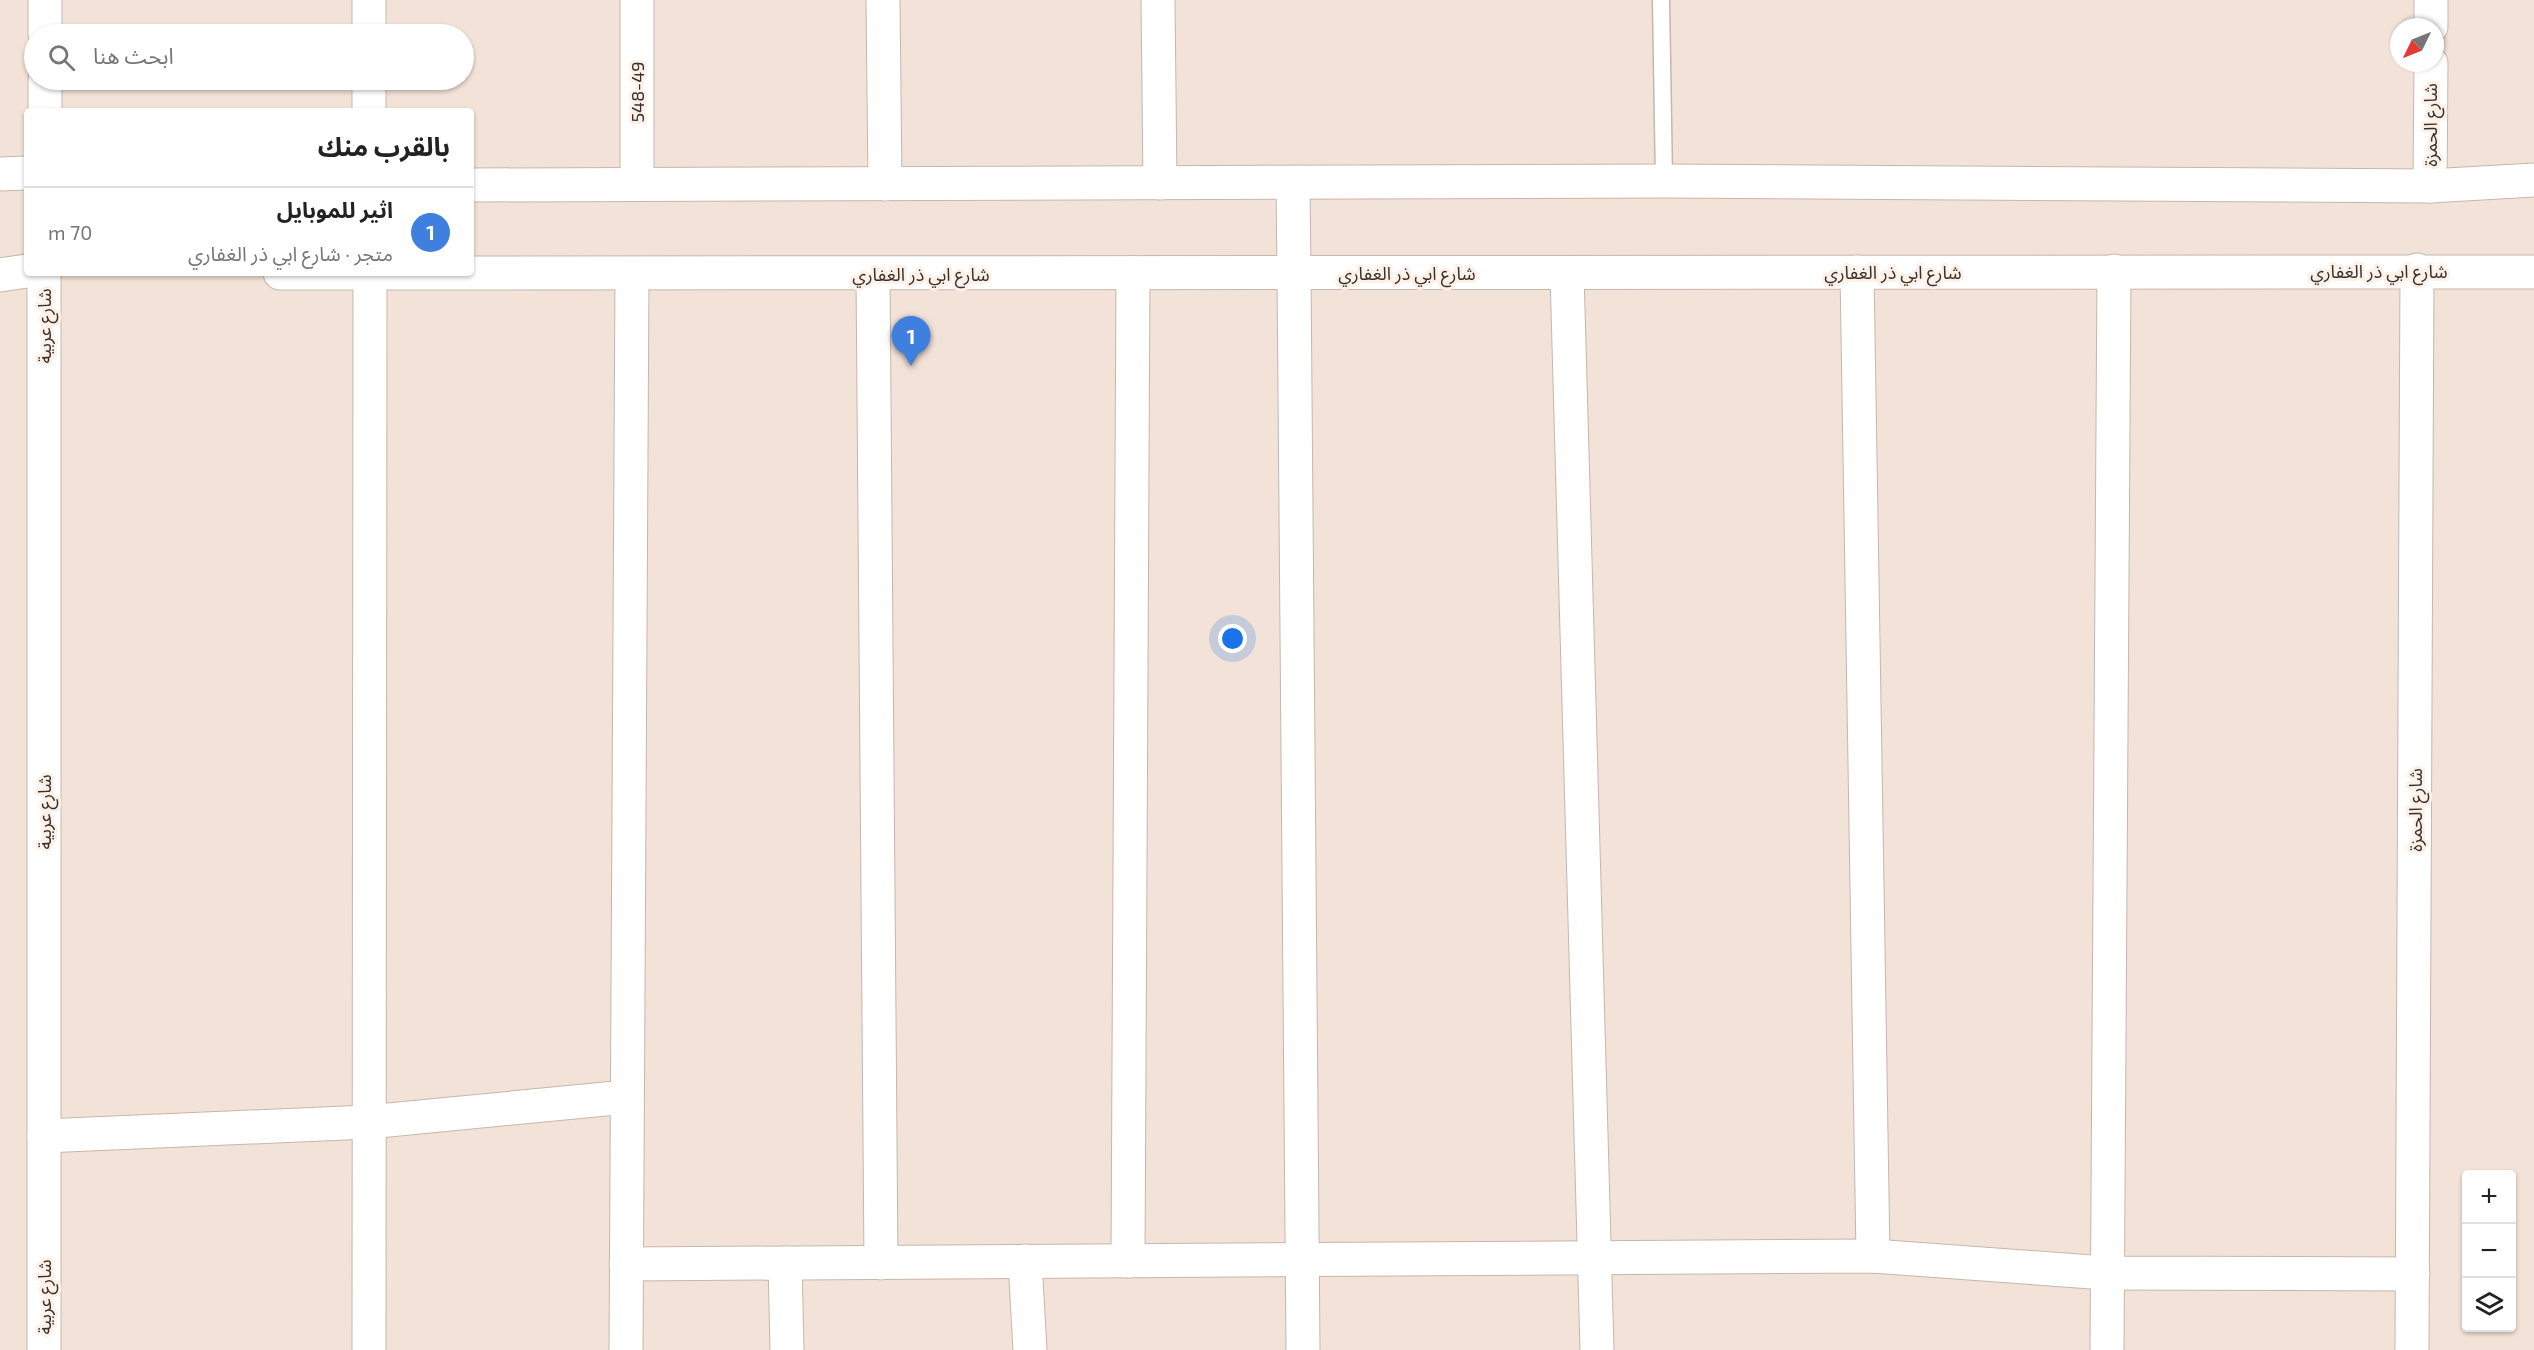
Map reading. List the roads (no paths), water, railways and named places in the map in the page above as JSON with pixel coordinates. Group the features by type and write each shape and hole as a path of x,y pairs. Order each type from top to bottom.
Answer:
{"street":[{"path":"45,0 45,24"},
{"path":"369,0 369,24"},
{"name":"548-49","path":"637,0 637,184"},
{"path":"883,0 885,184"},
{"path":"1158,0 1160,183"},
{"path":"2431,0 2431,18"},
{"name":"شارع الحمزة","path":"2430,186 2431,72"},
{"path":"45,90 45,108"},
{"path":"369,90 369,108"},
{"path":"0,174 24,173"},
{"path":"474,185 1664,181 2430,186 2534,180"},
{"path":"1293,183 1303,1350"},
{"name":"شارع الحمزة","path":"2412,1350 2417,270"},
{"name":"شارع ابي ذر الغفاري","path":"474,275 2417,270 2534,272"},
{"path":"0,275 24,271"},
{"path":"1857,272 1873,1256"},
{"path":"2107,1350 2114,272"},
{"path":"1128,1261 1132,273"},
{"path":"1567,273 1597,1350"},
{"path":"626,1350 632,274"},
{"path":"873,274 881,1263"},
{"name":"شارع عربية","path":"44,276 44,1350"},
{"path":"369,1350 370,276"},
{"path":"44,1136 369,1122 627,1097"},
{"path":"626,1264 1873,1256 2106,1273 2412,1274"},
{"path":"1025,1261 1030,1350"},
{"path":"785,1263 787,1350"}],"lane":[{"path":"1661,0 1664,181"}],"place":[{"name":"اثير للموبايل","path":"911,366"}]}
